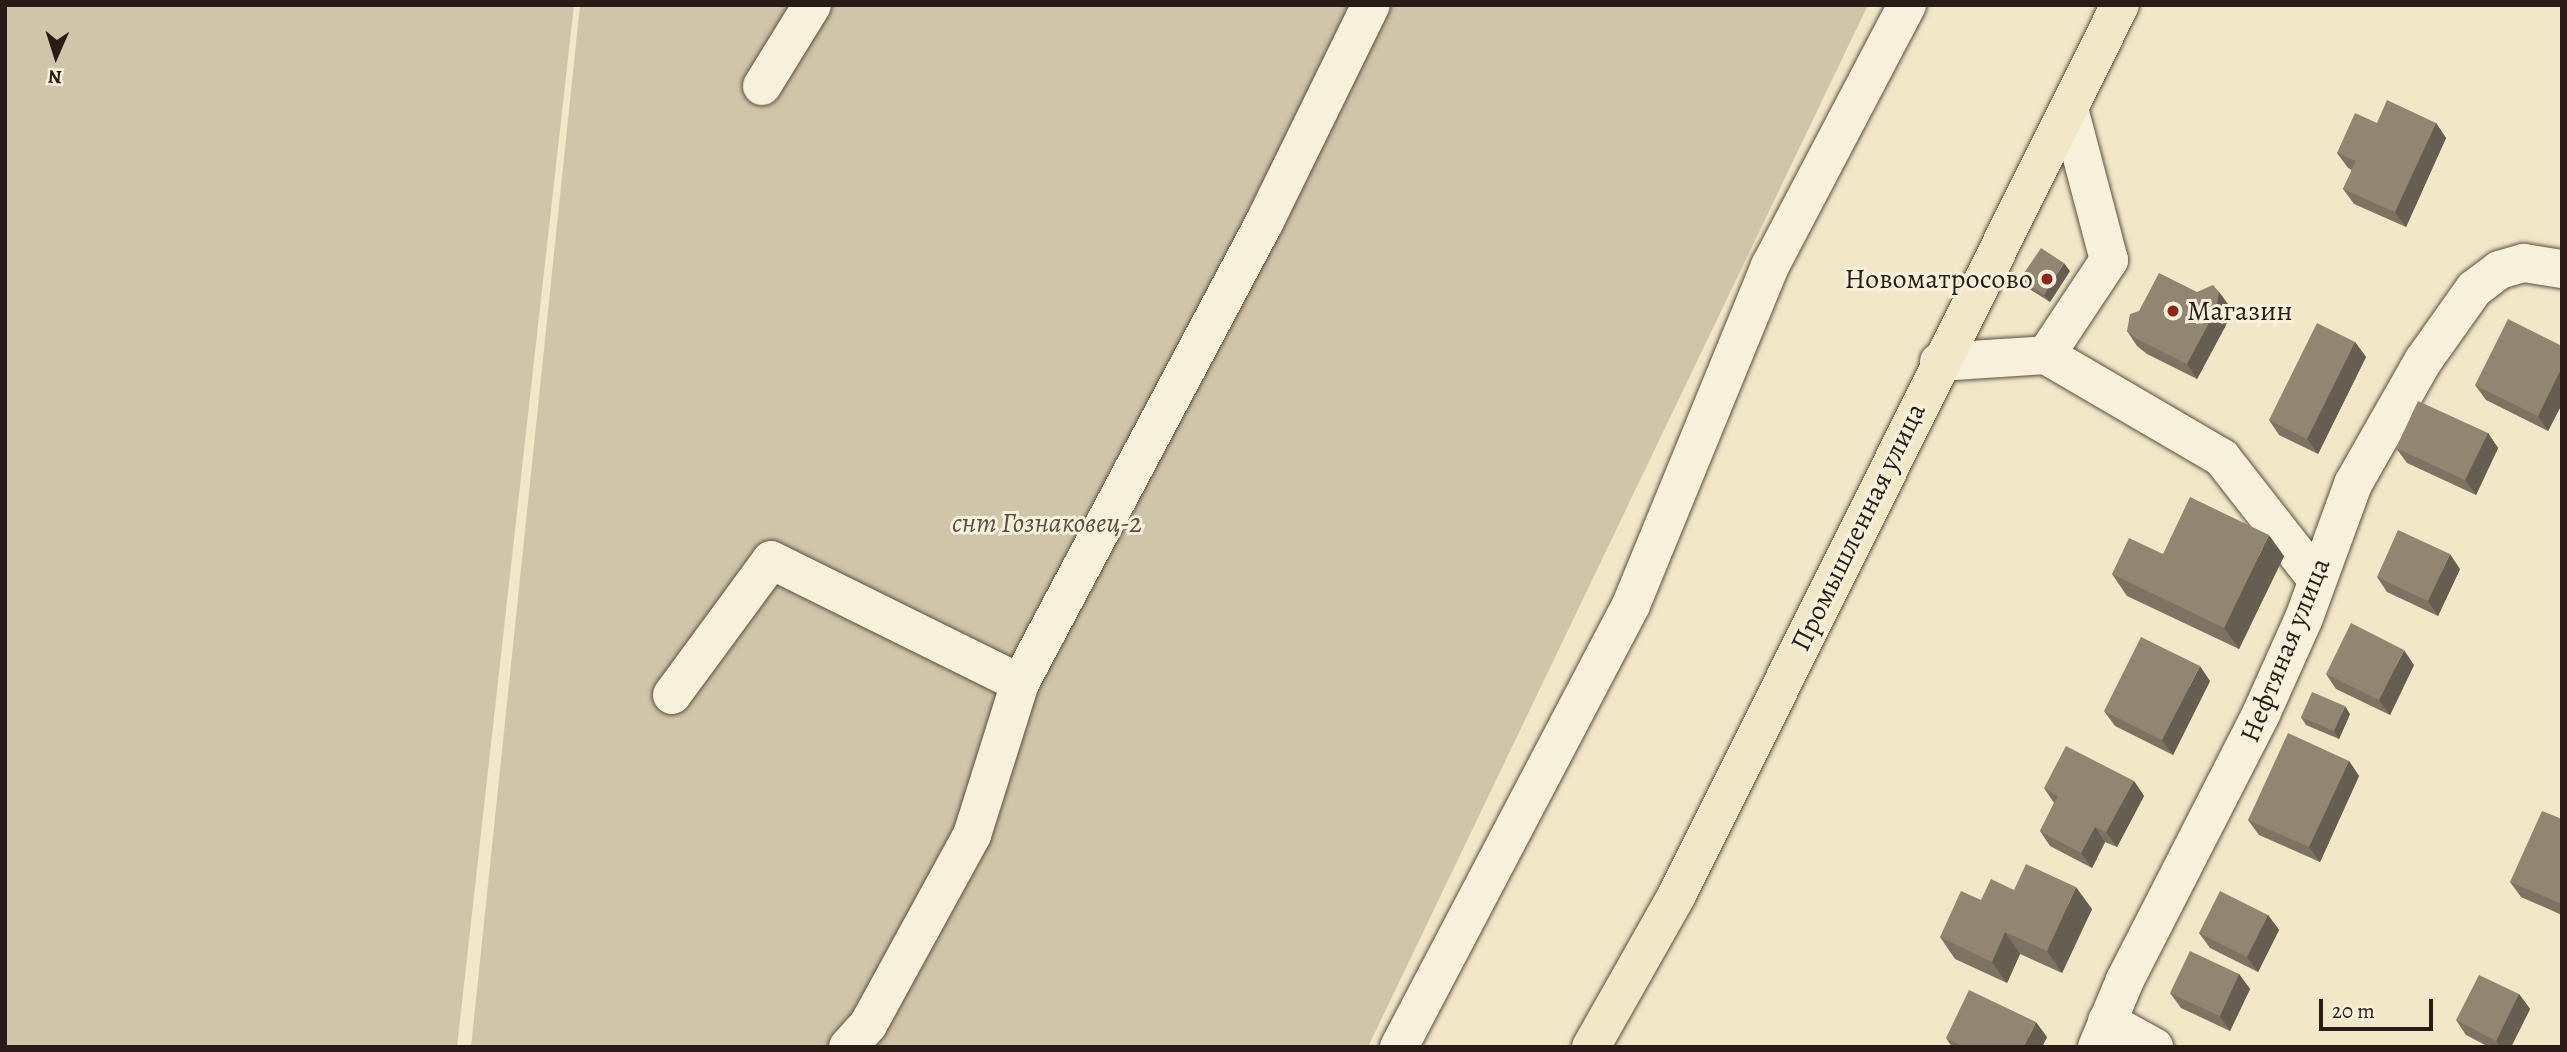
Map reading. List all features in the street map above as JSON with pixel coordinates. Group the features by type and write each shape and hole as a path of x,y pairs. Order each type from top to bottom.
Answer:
{"main road":[{"name":"Промышленная улица","path":"1591,1047 1676,895 1939,362 2120,5"}],"street":[{"path":"762,86 812,5"},
{"path":"848,1047 868,1025 972,835 1020,683 1264,223 1371,5"},
{"path":"1399,1047 1631,605 1770,266 1907,5"},
{"path":"2046,355 2109,260 2069,109"},
{"name":"Нефтяная улица","path":"2102,1034 2261,714 2304,618 2315,577 2353,484 2423,361 2474,289 2498,270 2524,263 2562,269"},
{"path":"1939,362 2046,355 2222,458 2315,577"},
{"path":"673,695 771,560 1020,683"},
{"path":"2102,1034 2154,1047"}],"green space":[{"path":"5,5 574,5 457,1047 5,1047"},
{"name":"снт Гознаковец-2","path":"580,5 1868,5 1368,1047 471,1047"}],"building":[{"path":"2387,100 2436,123 2395,212 2343,189 2356,161 2337,153 2355,113 2377,123"},
{"path":"2041,248 2064,263 2044,295 2020,279"},
{"path":"2159,273 2197,292 2213,285 2219,292 2216,310 2187,364 2137,339 2127,331 2130,314 2139,311"},
{"path":"2508,319 2562,346 2562,367 2538,416 2475,385"},
{"path":"2317,323 2355,342 2307,439 2269,420"},
{"path":"2418,401 2488,433 2465,480 2396,448"},
{"path":"2190,497 2269,535 2224,628 2112,574 2129,538 2163,554"},
{"path":"2398,530 2450,554 2428,601 2377,577"},
{"path":"2351,623 2404,650 2379,700 2326,674"},
{"path":"2141,637 2200,666 2162,740 2104,711"},
{"path":"2312,692 2345,706 2334,731 2301,717"},
{"path":"2288,733 2349,761 2309,847 2248,820"},
{"path":"2066,746 2134,781 2106,832 2095,827 2081,853 2040,831 2058,796 2044,788"},
{"path":"2542,811 2562,819 2562,904 2510,882"},
{"path":"2026,864 2076,887 2047,951 2005,932 1992,962 1940,937 1961,891 1981,900 1991,879 2014,890"},
{"path":"2220,891 2268,915 2247,957 2199,933"},
{"path":"2190,951 2239,974 2220,1016 2170,993"},
{"path":"2479,975 2519,994 2496,1041 2456,1020"},
{"path":"1969,990 2036,1022 2024,1047 1964,1047 1946,1038"}],"place":[{"name":"Новоматросово","path":"2047,279"},
{"name":"Магазин","path":"2173,311"}]}
